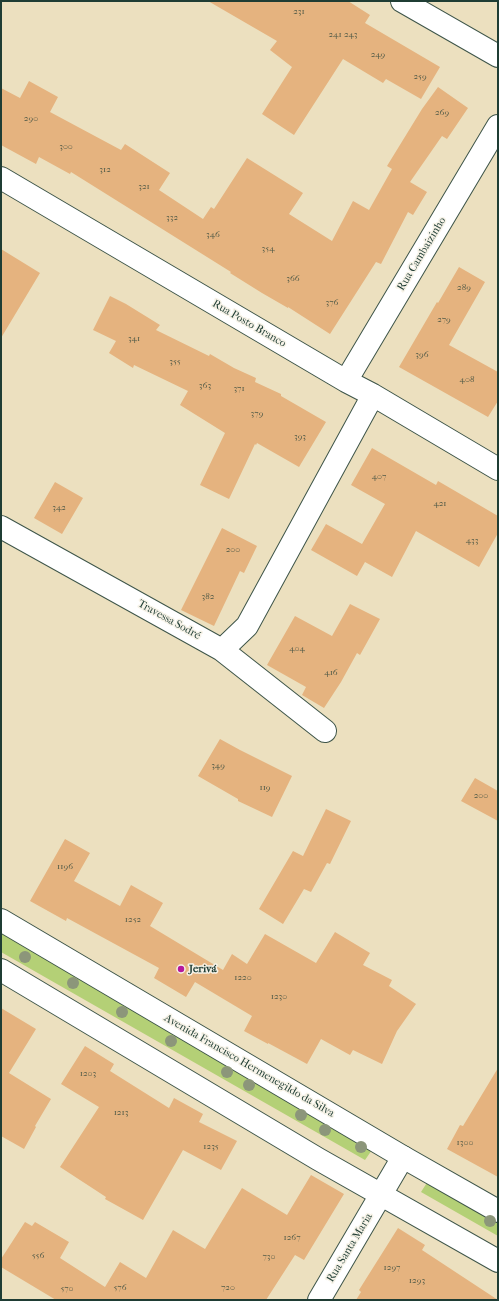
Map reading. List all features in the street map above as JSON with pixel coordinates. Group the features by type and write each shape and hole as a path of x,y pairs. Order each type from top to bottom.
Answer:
{"street":[{"path":"402,1 498,56"},
{"name":"Rua Cambaizinho","path":"346,381 498,126"},
{"name":"Rua Posto Branco","path":"1,178 498,469"},
{"path":"222,650 246,626 373,395"},
{"name":"Travessa Sodré","path":"1,527 222,650 324,731"},
{"name":"Avenida Francisco Hermenegildo da Silva","path":"1,920 403,1157 498,1211"},
{"path":"1,970 318,1159 498,1261"},
{"name":"Rua Santa Maria","path":"319,1300 403,1157"}],"green space":[{"path":"1,933 374,1147 365,1160 1,952"},
{"path":"430,1178 498,1216 498,1236 421,1192"}],"building":[{"path":"208,1 348,1 370,15 365,23 440,67 421,99 386,79 383,83 343,59 294,135 262,114 292,67 270,50 277,41"},
{"path":"29,81 58,97 50,112 121,150 125,144 170,173 159,190 203,219 211,207 214,209 247,158 303,193 289,214 332,241 353,201 369,210 392,169 387,166 422,109 438,87 468,108 447,139 442,136 410,182 427,192 413,215 408,212 381,264 376,262 330,334 230,273 231,272 71,172 70,174 39,157 36,164 1,145 1,88 20,98"},
{"path":"1,249 40,273 1,338"},
{"path":"459,267 485,282 449,345 498,372 498,401 488,417 399,367"},
{"path":"110,296 160,325 156,330 209,356 210,354 234,368 256,378 255,382 281,394 281,396 326,422 299,467 257,443 256,445 255,444 229,499 200,485 225,433 180,405 188,391 134,365 133,368 109,353 116,341 93,330"},
{"path":"372,448 436,485 438,481 498,516 498,533 479,567 416,531 392,577 365,562 357,576 311,550 326,524 362,544 385,504 351,485"},
{"path":"55,482 83,498 62,534 34,518"},
{"path":"222,528 257,546 244,573 240,571 214,626 181,610"},
{"path":"350,604 380,619 360,655 357,653 341,682 324,708 302,695 306,687 267,665 295,616 332,636"},
{"path":"220,739 292,776 272,817 238,801 238,799 198,776"},
{"path":"475,778 498,791 498,821 461,801"},
{"path":"326,809 351,821 330,864 327,863 311,892 304,889 283,924 259,909 293,851 303,856"},
{"path":"65,839 90,853 74,881 120,906 131,885 163,903 150,926 223,970 232,954 247,964 265,934 316,963 335,932 370,953 363,965 392,980 389,986 416,1004 397,1031 382,1064 353,1050 350,1055 321,1039 307,1064 244,1031 252,1016 195,982 186,997 154,978 159,968 67,918 66,921 30,901"},
{"path":"1,1008 36,1029 9,1073 51,1099 35,1126 36,1127 24,1149 1,1136"},
{"path":"85,1046 114,1064 110,1071 169,1108 174,1098 203,1114 199,1122 237,1141 221,1170 183,1150 143,1220 105,1199 106,1197 60,1167 99,1107 61,1084"},
{"path":"498,1068 498,1177 447,1149 460,1125 463,1126"},
{"path":"311,1175 344,1194 304,1260 295,1255 266,1300 56,1300 1,1267 1,1259 25,1222 32,1226 35,1222 69,1242 60,1258 105,1287 120,1262 146,1278 173,1230 205,1249 242,1188 287,1215"},
{"path":"398,1228 425,1245 422,1250 498,1300 356,1300 361,1292 359,1290"}],"place":[{"name":"Jerivá","path":"181,969"}]}
